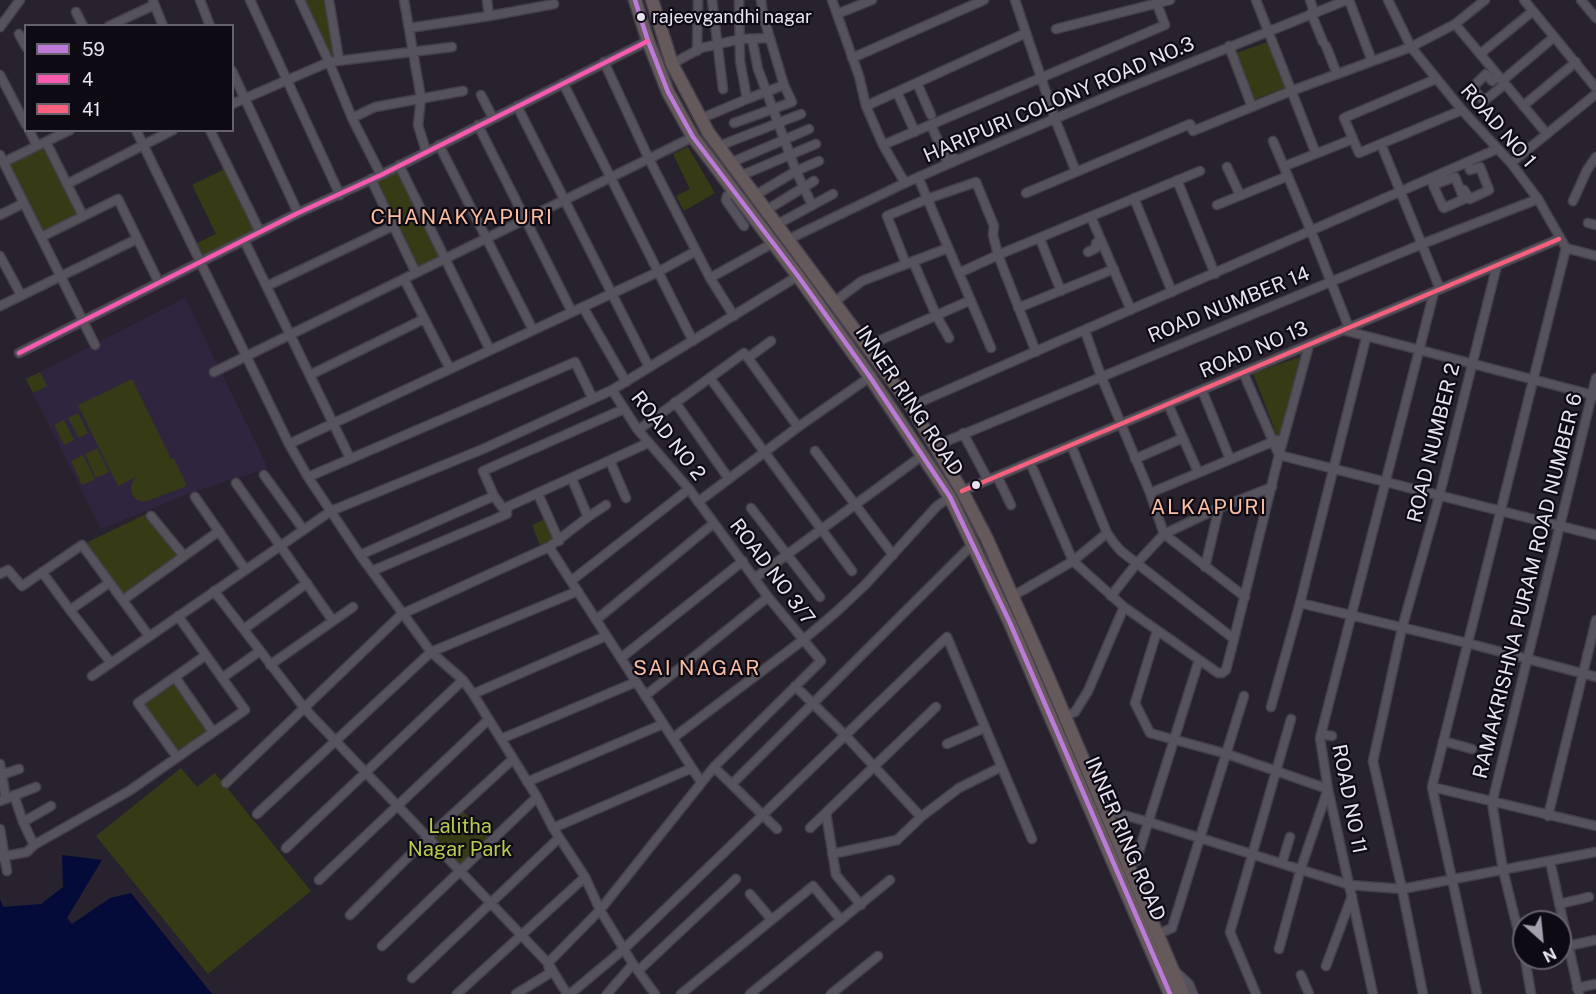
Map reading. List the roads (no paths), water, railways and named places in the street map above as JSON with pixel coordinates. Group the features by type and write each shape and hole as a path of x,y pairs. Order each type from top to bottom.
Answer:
{"highway":[{"name":"INNER RING ROAD","path":"636,0 648,41 668,92 693,137 798,276 870,377 950,498 1023,652 1167,990"},
{"name":"INNER RING ROAD","path":"652,0 672,64 700,119 765,211 910,405 962,491 987,539 1065,716 1183,994"},
{"path":"830,321 849,322"}],"street":[{"path":"0,27 20,0"},
{"path":"200,0 209,24"},
{"path":"250,0 340,195"},
{"path":"300,0 334,61 352,118 381,175"},
{"path":"329,0 334,61"},
{"path":"404,0 421,98 418,125 426,151"},
{"path":"487,0 489,16"},
{"path":"697,51 698,0"},
{"path":"712,0 723,89"},
{"path":"739,0 740,61 747,99"},
{"path":"734,123 792,102 784,86 763,15 761,0"},
{"path":"832,0 866,106 883,145 905,183"},
{"path":"837,14 872,0"},
{"path":"852,58 984,0"},
{"path":"1015,0 1055,119 1076,172"},
{"path":"1056,29 1170,0"},
{"path":"1256,0 1316,154"},
{"path":"1310,0 1324,44 1337,74"},
{"path":"1348,0 1372,61"},
{"name":"HARIPURI COLONY ROAD NO.3","path":"787,240 947,163 1229,46 1348,0"},
{"name":"ROAD NO 1","path":"1388,0 1411,47 1538,199 1566,248"},
{"path":"1026,193 1190,124 1193,131 1291,91 1411,47 1455,24 1485,0"},
{"path":"1524,0 1596,88"},
{"path":"1581,0 1596,18"},
{"path":"113,24 153,2 162,24"},
{"path":"409,28 554,4"},
{"path":"883,145 915,132 931,120 1041,78 1165,25 1157,4"},
{"path":"1480,54 1533,11"},
{"path":"76,12 82,24"},
{"path":"740,17 763,15"},
{"path":"1455,24 1546,134"},
{"path":"866,106 918,86 1026,33"},
{"path":"1502,80 1554,37"},
{"path":"672,64 700,48 741,39 770,38"},
{"path":"752,39 758,69 796,171 812,205"},
{"path":"19,353 648,41"},
{"path":"234,103 334,61 452,46"},
{"path":"1229,46 1252,107"},
{"path":"604,62 649,159 696,251 734,316"},
{"path":"1523,106 1576,62"},
{"path":"0,75 24,120"},
{"path":"234,75 298,213"},
{"path":"1436,79 1344,118 1359,153 1462,110"},
{"path":"563,83 693,341"},
{"path":"700,119 784,86"},
{"path":"918,86 947,163 965,153"},
{"path":"352,118 375,106 463,91"},
{"path":"898,94 915,132"},
{"path":"1510,163 1596,94"},
{"path":"481,95 493,118"},
{"path":"517,106 649,367"},
{"path":"719,146 801,114"},
{"path":"478,125 572,312"},
{"path":"730,163 808,129"},
{"path":"30,132 37,146"},
{"path":"66,132 2,159 95,345"},
{"path":"137,132 289,444 308,477 402,614 431,652 463,680 473,694 537,797 559,838 585,877 600,910 635,968 655,994"},
{"path":"67,184 168,132"},
{"path":"211,132 260,232"},
{"path":"214,372 693,137"},
{"path":"1285,166 1353,139"},
{"path":"1273,141 1307,212 1311,231 1346,329 1366,338 1594,395"},
{"path":"46,142 83,216"},
{"path":"740,176 816,144"},
{"path":"1381,144 1422,244 1437,291"},
{"path":"439,145 533,330"},
{"path":"910,405 1085,331 1400,192 1435,181 1455,168 1497,149"},
{"path":"1573,201 1587,170 1596,157"},
{"path":"754,196 796,171 819,161"},
{"path":"1455,168 1468,198 1489,191 1480,167 1470,170 1467,163"},
{"path":"399,165 490,350"},
{"path":"1227,167 1240,195"},
{"path":"959,273 1200,171"},
{"path":"1217,205 1288,176"},
{"path":"918,177 991,348"},
{"path":"371,179 416,273"},
{"path":"1177,180 1215,274"},
{"path":"765,211 814,181"},
{"path":"948,338 887,216 976,182 994,226 993,236 998,255 1036,352"},
{"path":"734,190 726,200 744,226"},
{"path":"776,225 833,194"},
{"path":"1134,198 1172,292"},
{"path":"41,237 118,199 159,283"},
{"name":"ROAD NUMBER 14","path":"935,446 1422,244 1538,199"},
{"path":"0,215 24,203"},
{"path":"1090,217 1131,310"},
{"path":"267,286 393,226"},
{"path":"1040,238 1061,291"},
{"path":"0,306 137,239"},
{"name":"ROAD NO 13","path":"962,491 1559,239"},
{"path":"244,240 350,458"},
{"path":"1088,252 1096,248 1096,243 1101,240"},
{"path":"710,278 773,243"},
{"path":"834,302 862,281 948,248"},
{"path":"1477,994 1432,787 1566,248 1596,256"},
{"path":"289,444 658,272 696,251"},
{"path":"0,256 3,268 21,295"},
{"name":"ROAD NUMBER 2","path":"1423,994 1373,761 1402,628 1439,496 1497,265"},
{"path":"1018,308 1114,269"},
{"path":"92,676 331,511 483,449 612,390 798,276"},
{"path":"404,279 450,369"},
{"name":"ROAD NO 11","path":"1372,994 1328,789 1321,734 1437,291"},
{"path":"867,346 971,300"},
{"path":"583,307 626,382"},
{"path":"310,375 424,319"},
{"path":"1085,331 1101,376 1150,493 1164,534 1245,597"},
{"path":"1271,707 1300,603 1366,338"},
{"path":"748,358 771,341"},
{"path":"1030,462 1073,561 1124,608 1218,674 1222,673 1226,670 1309,345"},
{"path":"638,430 744,353 798,427"},
{"path":"308,477 574,362 594,399"},
{"path":"1243,372 1279,456"},
{"path":"699,502 798,427 870,377"},
{"path":"710,378 852,572"},
{"name":"RAMAKRISHNA PURAM ROAD NUMBER 6","path":"1492,803 1559,526 1594,395 1596,378"},
{"name":"ROAD NO 2","path":"612,390 648,443 699,502"},
{"path":"1202,390 1230,459"},
{"path":"675,402 729,479"},
{"path":"1168,404 1198,472"},
{"path":"507,514 494,496 483,471 624,409"},
{"path":"963,433 988,480"},
{"path":"1150,493 1284,437"},
{"path":"1135,459 1183,438"},
{"path":"507,514 507,507 648,443"},
{"path":"1071,445 1107,533 1121,551 1234,639"},
{"path":"815,451 893,555"},
{"path":"755,578 923,455"},
{"path":"1279,456 1596,535"},
{"path":"610,461 626,498"},
{"path":"264,475 303,530"},
{"path":"997,476 1011,505"},
{"path":"572,478 588,517"},
{"path":"236,483 333,621"},
{"path":"1111,596 1137,562 1164,534 1219,508 1272,487"},
{"path":"571,581 689,489"},
{"path":"538,494 559,541"},
{"path":"360,555 494,496"},
{"path":"195,497 245,569"},
{"path":"673,738 803,640 865,585 937,506 950,498"},
{"name":"ROAD NO 3/7","path":"699,502 768,597 821,661 795,686"},
{"path":"226,783 402,614 549,547 606,505"},
{"path":"751,508 820,597"},
{"path":"1204,567 1219,508"},
{"path":"372,571 507,514"},
{"path":"151,516 184,556"},
{"path":"596,620 714,523"},
{"path":"123,600 219,531"},
{"path":"1012,597 1073,561 1107,533"},
{"path":"732,784 973,544"},
{"path":"0,574 8,570 22,585 82,545 149,636"},
{"path":"549,547 701,782"},
{"path":"621,658 743,561"},
{"path":"42,572 111,663"},
{"path":"70,610 109,583"},
{"path":"244,629 307,583"},
{"path":"214,591 305,709 548,963 569,994 624,949 946,637 1032,839"},
{"path":"257,814 431,652 578,591"},
{"path":"645,696 768,597"},
{"path":"1300,603 1467,642 1596,677"},
{"path":"270,665 353,607"},
{"path":"1065,716 1075,712 1088,691 1124,608"},
{"path":"2,857 27,852 34,845 129,791 245,710 178,616"},
{"path":"1548,816 1596,620"},
{"path":"1157,631 1135,703 1150,733 1227,754 1328,789 1301,868 1279,949"},
{"path":"473,694 606,636"},
{"path":"222,678 260,651"},
{"path":"177,757 138,703 206,656"},
{"path":"1128,865 1136,861 1199,660"},
{"path":"176,676 213,732"},
{"path":"286,848 463,680"},
{"path":"501,739 636,681"},
{"path":"548,963 600,910 714,767 795,686 845,735 921,817"},
{"path":"1158,934 1172,928 1244,696"},
{"path":"810,828 936,707"},
{"path":"1256,994 1230,932 1291,719"},
{"path":"319,880 488,720"},
{"path":"527,782 663,724"},
{"path":"947,744 984,728"},
{"path":"1321,734 1332,736"},
{"path":"1443,741 1472,749"},
{"path":"350,915 428,837 513,759"},
{"path":"0,764 7,799 23,822 34,845"},
{"path":"714,767 777,829"},
{"path":"832,854 897,840 921,817 959,788 1001,767"},
{"path":"553,828 692,768"},
{"path":"1,775 19,769"},
{"path":"7,799 36,787"},
{"path":"1432,787 1596,826"},
{"path":"382,946 537,797"},
{"path":"1492,803 1503,870 1513,910"},
{"path":"23,822 51,806"},
{"path":"826,813 837,875 861,904"},
{"path":"1108,815 1116,813 1149,822 1350,885 1402,889 1596,852"},
{"path":"0,831 2,857 7,871"},
{"path":"1282,863 1290,837"},
{"path":"412,978 559,838"},
{"path":"1550,861 1560,910"},
{"path":"457,994 585,877"},
{"path":"607,994 736,879"},
{"path":"750,994 890,880"},
{"path":"681,994 813,886 841,920"},
{"path":"750,894 771,919"},
{"path":"1326,966 1352,896"},
{"path":"1559,904 1589,897"},
{"path":"1572,945 1596,940"},
{"path":"831,994 879,956"},
{"path":"516,994 550,973 548,963"},
{"path":"1572,964 1578,991 1596,984"},
{"path":"1173,970 1189,984 1192,994"},
{"path":"1527,970 1531,994"},
{"path":"1301,975 1309,994"}],"place":[{"name":"rajeevgandhi nagar","path":"641,17"}],"district":[{"name":"CHANAKYAPURI","path":"462,218"},
{"name":"ALKAPURI","path":"1209,508"},
{"name":"SAI NAGAR","path":"697,669"}],"park label":[{"name":"Lalitha Nagar Park","path":"460,838"}]}
